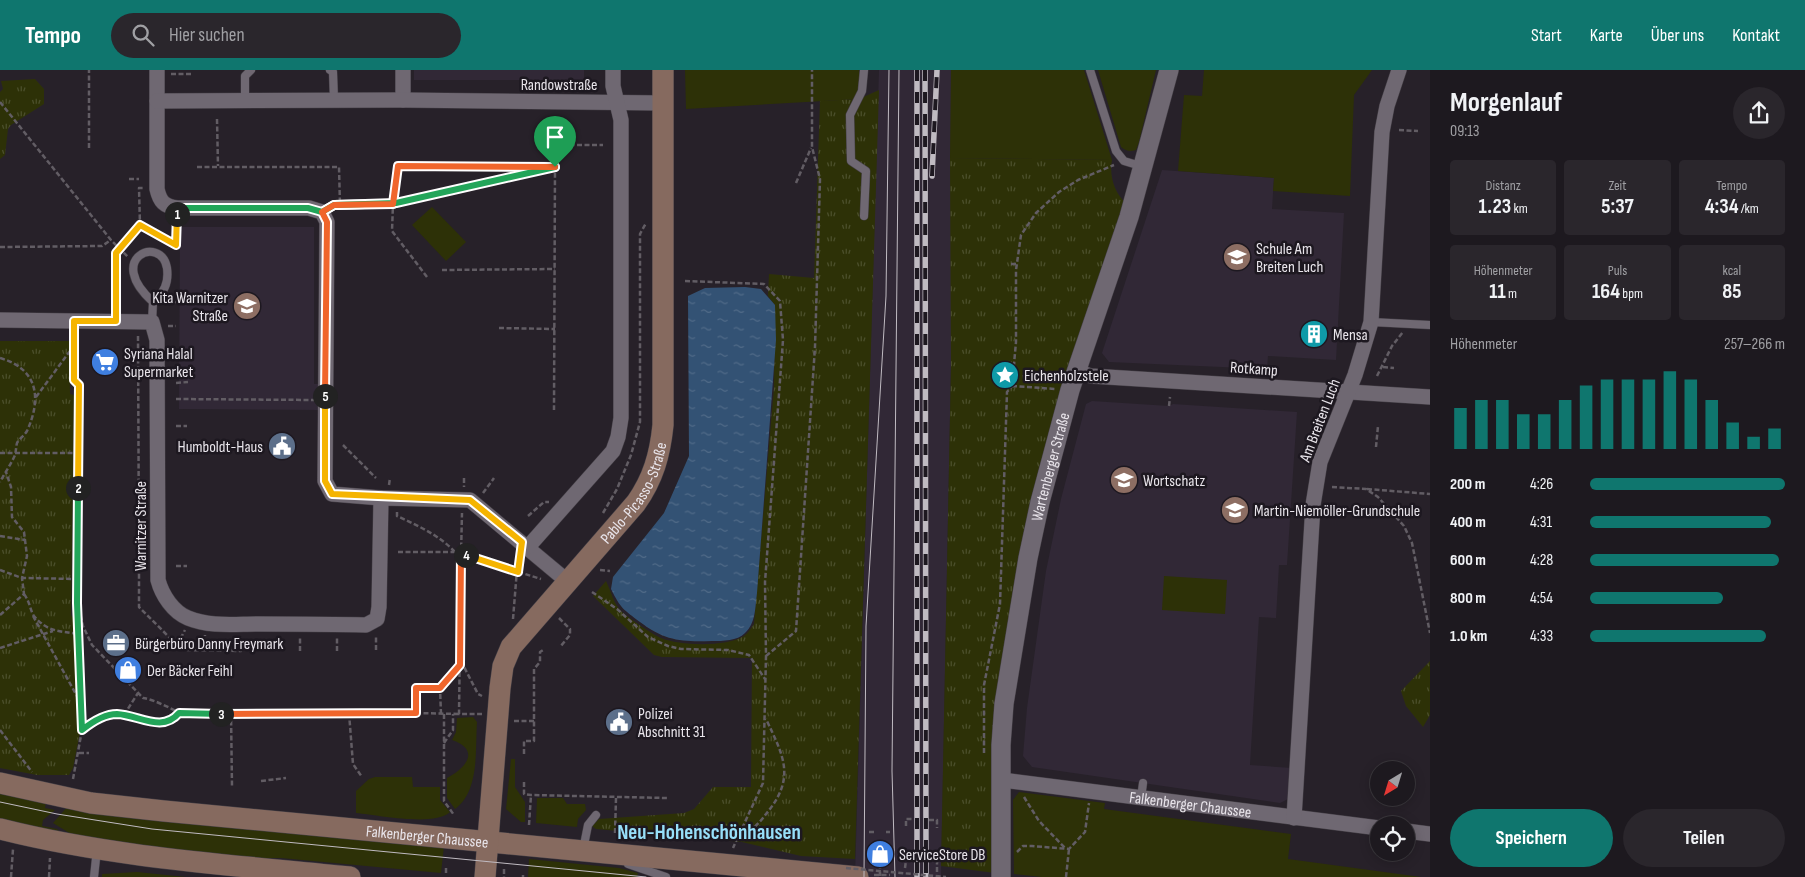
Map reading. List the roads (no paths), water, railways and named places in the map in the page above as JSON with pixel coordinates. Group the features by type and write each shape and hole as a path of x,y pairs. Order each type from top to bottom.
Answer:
{"main road":[{"name":"Pablo-Picasso-Straße","path":"485,877 497,714 503,666 512,647 641,495 655,467 661,446 663,425 663,70"},
{"name":"Falkenberger Chaussee","path":"0,783 91,803 278,823 588,852 857,874"},
{"path":"0,828 97,849 350,877"}],"street":[{"path":"403,100 404,70"},
{"path":"525,544 613,451 618,437 621,418 621,120 616,102 613,70"},
{"name":"Wartenberger Straße","path":"1001,877 1004,704 1026,568 1040,502 1070,390 1144,167 1169,70"},
{"name":"Am Breiten Luch","path":"1294,818 1313,505 1320,462 1371,322 1382,132 1387,106 1399,70"},
{"path":"157,72 157,189 159,199 166,206 177,208 308,208 322,212 327,222 325,481 332,494 385,498 463,499 476,503 567,581"},
{"name":"Randowstraße","path":"157,101 403,100 662,103"},
{"path":"0,320 145,322"},
{"name":"Warnitzer Straße","path":"145,322 157,340 158,565 161,589 174,608 186,617 205,624 366,625 377,619 385,498"},
{"name":"Rotkamp","path":"1076,371 1091,376 1430,397"},
{"name":"Falkenberger Chaussee","path":"1002,780 1142,791 1294,818 1370,827"},
{"path":"1415,833 1430,834"}],"lane":[{"path":"245,101 245,76 251,70"},
{"path":"330,70 333,72 334,100"},
{"path":"864,70 862,92 850,115 851,160 866,171 864,216"},
{"path":"1090,70 1116,151 1124,161 1144,167"},
{"path":"145,322 153,302 164,291 168,277 166,264 160,256 147,252 140,254 133,263 133,272 146,296 153,302"},
{"path":"1371,322 1430,325"},
{"path":"596,815 588,825 588,852 666,877"},
{"path":"94,877 97,849"}],"water":[{"path":"745,287 761,289 775,305 776,340 754,614 749,629 742,636 734,639 701,641 674,639 649,628 623,608 611,589 613,577 664,513 689,456 688,296 705,288"}],"tram line":[{"path":"864,877 866,626 886,296 889,70"},
{"path":"895,877 892,771 899,70"},
{"path":"0,802 57,814 152,829 646,877"}],"railway":[{"path":"917,70 917,877"},
{"path":"925,70 926,877"},
{"path":"932,176 937,70"}],"place":[{"name":"Schule Am Breiten Luch","path":"1237,257"},
{"name":"Kita Warnitzer Straße","path":"247,306"},
{"name":"Mensa","path":"1314,334"},
{"name":"Syriana Halal Supermarket","path":"105,362"},
{"name":"Eichenholzstele","path":"1005,375"},
{"name":"Humboldt-Haus","path":"282,446"},
{"name":"Wortschatz","path":"1124,480"},
{"name":"Martin-Niemöller-Grundschule","path":"1235,510"},
{"name":"Bürgerbüro Danny Freymark","path":"116,643"},
{"name":"Der Bäcker Feihl","path":"128,670"},
{"name":"Polizei Abschnitt 31","path":"619,722"},
{"name":"ServiceStore DB","path":"880,854"}],"district":[{"name":"Neu-Hohenschönhausen","path":"709,832"}]}
